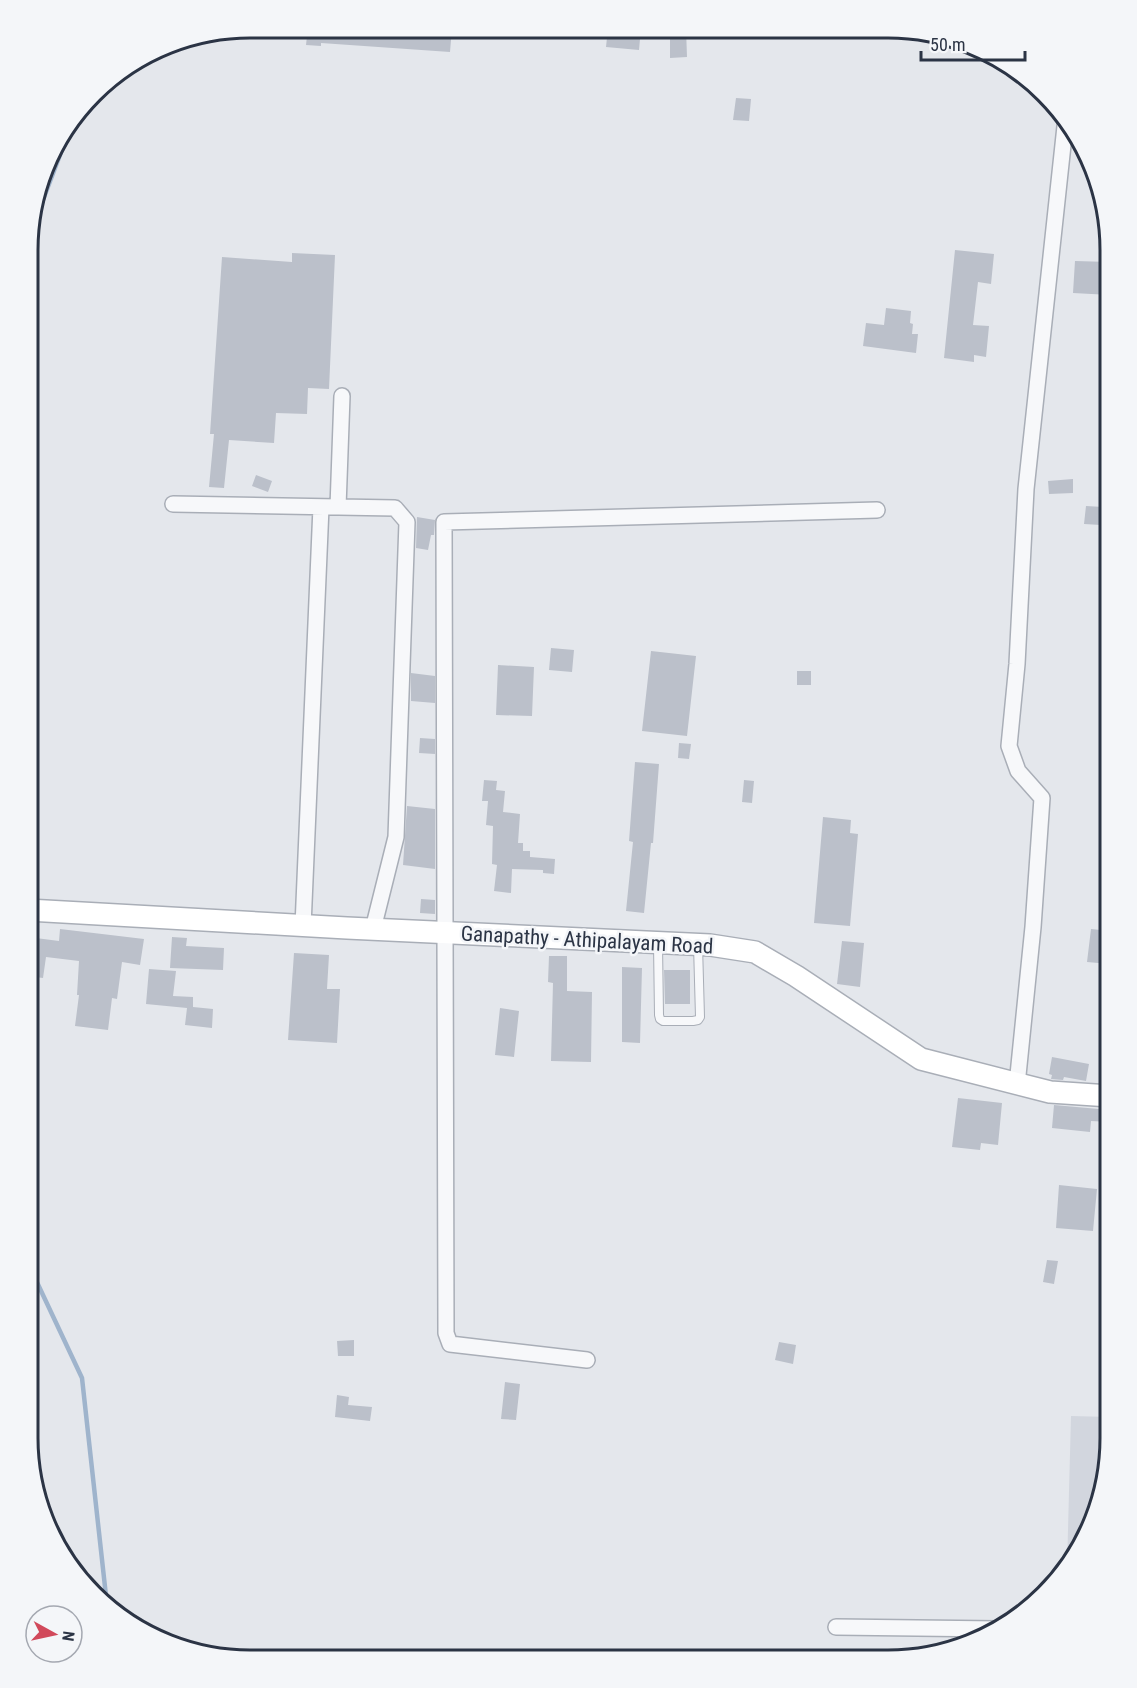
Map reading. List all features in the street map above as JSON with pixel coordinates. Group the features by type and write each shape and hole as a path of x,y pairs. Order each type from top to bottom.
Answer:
{"main road":[{"name":"Ganapathy - Athipalayam Road","path":"38,911 303,926 698,944 755,952 796,976 921,1059 1050,1092 1099,1095"}],"street":[{"path":"1017,1085 1033,927 1042,798 1018,771 1010,746 1017,664 1026,489 1064,133"},
{"path":"338,507 342,396"},
{"path":"173,504 395,508 407,522 396,837 373,929"},
{"path":"303,926 321,507"},
{"path":"587,1360 450,1344 446,1332 444,522 877,510"},
{"path":"836,1627 981,1629"}],"lane":[{"path":"658,942 659,1015 663,1021 693,1021 700,1017 698,944"}],"shaded area":[{"path":"1071,1416 1099,1417 1098,1466 1092,1493 1078,1532 1067,1550"}],"building":[{"path":"307,38 451,38 450,52 321,43 321,46 306,45"},
{"path":"607,38 640,38 639,50 606,47"},
{"path":"670,38 686,38 687,57 670,58"},
{"path":"736,98 751,99 749,121 733,120"},
{"path":"955,250 994,254 991,284 978,282 973,325 989,326 986,357 974,355 974,362 944,358"},
{"path":"292,253 335,255 329,389 308,388 307,414 276,413 274,443 229,440 224,488 209,487 214,434 210,434 222,257 292,262"},
{"path":"1075,261 1100,262 1100,294 1073,293"},
{"path":"886,308 911,311 912,334 918,334 916,353 863,346 866,323 884,325"},
{"path":"256,475 272,481 268,492 252,486"},
{"path":"1073,479 1073,493 1049,494 1048,481"},
{"path":"1086,506 1100,507 1100,525 1084,524"},
{"path":"417,517 435,520 434,535 431,535 428,550 416,548"},
{"path":"551,648 574,650 572,672 549,670"},
{"path":"651,651 696,656 687,736 642,731"},
{"path":"498,665 534,667 532,716 496,715"},
{"path":"797,671 811,671 811,685 797,685"},
{"path":"411,673 435,676 435,703 411,701"},
{"path":"420,738 435,739 435,754 419,753"},
{"path":"679,743 691,744 689,759 678,758"},
{"path":"635,762 659,764 653,843 651,843 644,913 626,911 633,842 629,841"},
{"path":"484,780 497,781 496,790 505,791 503,812 520,814 518,843 523,843 523,851 530,851 530,857 555,859 554,874 543,873 543,870 512,869 511,893 494,891 497,865 492,864 493,826 486,825 488,801 482,801"},
{"path":"744,780 754,781 752,803 742,802"},
{"path":"407,806 435,809 435,869 403,865"},
{"path":"823,817 851,820 850,833 858,834 850,926 814,923"},
{"path":"421,899 435,900 435,914 420,913"},
{"path":"60,929 144,939 140,965 122,962 117,999 112,998 108,1030 75,1026 79,995 77,995 79,961 46,957 43,978 38,977 38,938 59,941"},
{"path":"1091,929 1099,930 1099,963 1087,962"},
{"path":"172,937 187,938 186,946 224,948 223,970 170,968"},
{"path":"842,941 864,943 860,987 837,984"},
{"path":"294,953 329,955 327,989 340,989 337,1043 288,1040"},
{"path":"549,956 567,956 567,991 592,992 591,1062 551,1061 553,983 548,982"},
{"path":"622,967 642,968 640,1043 622,1042"},
{"path":"149,969 176,971 173,996 193,997 193,1007 213,1009 212,1028 185,1025 187,1008 146,1004"},
{"path":"664,970 690,970 690,1004 665,1004"},
{"path":"500,1008 519,1011 514,1057 495,1055"},
{"path":"1052,1057 1089,1064 1086,1081 1064,1077 1063,1080 1051,1079 1052,1075 1049,1074"},
{"path":"958,1098 1002,1103 998,1145 981,1143 980,1150 952,1147"},
{"path":"1054,1105 1099,1109 1099,1121 1091,1121 1090,1132 1052,1128"},
{"path":"1059,1185 1097,1189 1093,1231 1056,1228"},
{"path":"1047,1260 1058,1261 1054,1284 1043,1282"},
{"path":"354,1340 354,1356 338,1356 337,1341"},
{"path":"779,1342 796,1345 793,1364 775,1360"},
{"path":"505,1382 520,1384 516,1420 501,1419"},
{"path":"337,1395 349,1397 348,1405 372,1407 370,1421 335,1417"}],"waterway":[{"path":"46,193 61,153"},
{"path":"38,1284 82,1378 106,1594"}]}
